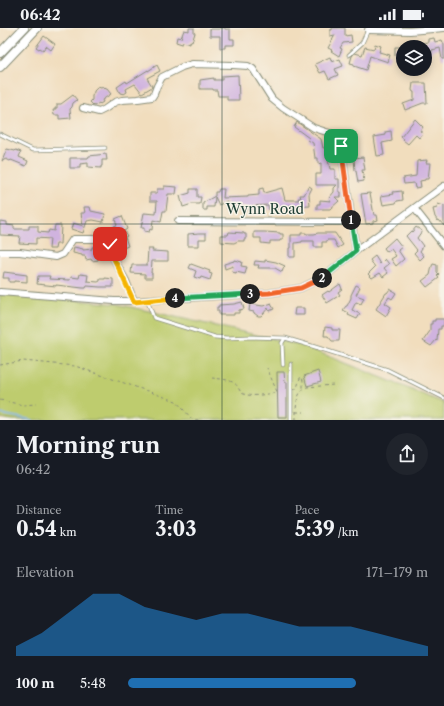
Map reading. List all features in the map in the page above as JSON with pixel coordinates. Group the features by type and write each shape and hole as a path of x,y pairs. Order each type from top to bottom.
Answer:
{"main road":[{"path":"0,53 24,28"},
{"path":"0,67 37,28"}],"street":[{"path":"368,30 410,32 444,28"},
{"path":"83,108 99,112 115,102 122,100 152,97 162,77 182,67 192,64 248,66 253,69 272,99 277,104 314,128 336,135 341,146 344,162 356,251"},
{"path":"0,292 134,302 269,293 301,288 325,276 356,251 444,186"},
{"path":"414,208 444,246"},
{"name":"Wynn Road","path":"178,221 352,222"},
{"path":"0,252 20,252 56,257 63,254 73,238 105,239 110,244 114,259 126,281 134,302"}],"lane":[{"path":"349,55 362,43 368,30"},
{"path":"0,134 33,150 105,148"},
{"path":"147,300 154,318 215,337 285,338 388,370 444,398"},
{"path":"283,365 282,342 285,338"},
{"path":"291,364 292,420"}],"path":[{"path":"0,365 23,361 75,366 176,402 192,419 199,420"},
{"path":"212,378 234,382 242,393 246,395 277,392 267,368"},
{"path":"291,391 297,388 300,378 302,377 303,388 300,392 298,400 296,420"},
{"path":"303,388 334,386"},
{"path":"0,400 23,405 36,404"},
{"path":"296,412 304,412"}],"green space":[{"path":"0,293 117,304 301,345 444,403 444,420 13,420 0,418"}],"building":[{"path":"189,28 194,28 195,33 192,42 190,41 190,44 183,42 182,44 176,42 177,37 181,38 184,30 189,31"},
{"path":"332,28 345,28 345,36 351,35 352,42 343,43 340,48 342,49 339,56 328,48 335,35 330,36 330,30 332,30"},
{"path":"210,29 230,29 230,39 234,39 234,45 225,45 225,48 220,48 220,36 210,36"},
{"path":"44,36 55,44 51,50 46,46 43,50 36,47"},
{"path":"434,38 435,42 442,40 444,45 444,59 442,59 440,48 432,50 432,40 428,39"},
{"path":"375,44 381,46 379,52 390,55 388,62 370,56 366,70 350,63 352,56 355,53 362,55 365,47 374,49"},
{"path":"330,57 332,62 340,59 343,66 335,69 338,75 329,79 325,71 320,73 315,64"},
{"path":"157,65 160,71 147,78 152,87 142,93 135,84 126,89 127,92 124,94 120,93 117,87 126,81 127,83"},
{"path":"238,75 239,100 227,100 227,96 218,96 217,90 200,89 200,80 214,78 214,80 222,80 222,76"},
{"path":"413,83 426,83 427,103 423,103 405,110 403,104 414,100 414,92 412,90"},
{"path":"98,87 107,89 111,94 102,100 103,102 94,106 90,102 94,91"},
{"path":"73,95 77,100 73,103 70,109 71,118 59,119 59,115 54,115 53,110 57,108 57,104 61,104"},
{"path":"415,119 423,127 420,131 423,133 419,138 416,135 408,144 401,137"},
{"path":"297,122 321,139 323,148 328,147 329,149 330,159 328,160 330,169 335,169 335,179 339,179 339,192 341,192 341,197 335,197 339,201 330,209 317,209 317,204 320,204 320,200 331,201 329,198 337,185 316,185 316,174 321,174 321,163 318,164 318,158 315,158 313,143 308,140 309,138 294,127"},
{"path":"391,131 392,141 382,143 384,155 377,156 374,137 386,135 385,132"},
{"path":"7,149 21,152 19,157 28,161 26,166 11,160 6,159 2,161"},
{"path":"106,154 107,160 102,160 101,168 88,167 88,163 80,164 80,168 70,168 70,158 88,158 89,156"},
{"path":"363,157 365,170 362,170 364,181 358,182 354,158"},
{"path":"427,160 426,163 430,163 428,179 420,181 421,187 415,188 414,183 404,184 403,178 416,176 417,161"},
{"path":"164,186 177,187 176,194 168,194 166,211 163,211 161,222 153,220 152,230 150,229 149,232 144,231 144,228 141,228 144,213 156,214 157,201 150,201 150,193 157,193 157,189 164,189"},
{"path":"309,186 312,188 309,194 310,206 291,207 291,205 269,210 268,205 253,206 254,209 248,210 248,207 227,209 227,201 219,205 215,197 214,207 207,207 207,210 203,210 203,203 215,196 215,192 218,192 219,189 224,189 223,198 248,197 259,195 259,189 263,188 264,193 282,188 285,200 299,200 298,198 301,198 300,195 304,195"},
{"path":"190,189 197,189 197,197 201,197 200,204 192,204 183,207 180,196 190,193"},
{"path":"402,191 403,200 397,201 396,203 383,205 381,196"},
{"path":"370,193 374,215 377,215 378,220 373,221 373,223 366,224 361,194"},
{"path":"438,204 444,206 444,226 435,217 433,209 437,208"},
{"path":"84,207 90,207 91,211 105,214 103,222 93,220 87,221 83,233 71,229 73,223 83,226 81,213 85,213"},
{"path":"122,216 127,229 124,231 127,236 125,237 128,246 123,248 114,226 117,225 115,219"},
{"path":"0,221 7,222 7,225 14,226 14,229 29,229 29,226 38,226 38,232 48,233 49,230 54,231 55,225 61,225 60,244 56,244 55,249 49,249 50,239 36,238 36,244 19,243 20,236 0,235"},
{"path":"416,227 422,231 417,238 423,246 420,251 424,256 420,260 414,253 417,250 406,236"},
{"path":"229,232 244,233 246,234 246,239 244,239 244,241 234,243 221,242 221,235 228,235"},
{"path":"254,232 280,233 283,234 283,240 270,241 270,244 261,243 261,238 254,238"},
{"path":"206,233 206,239 199,239 199,246 188,246 188,234"},
{"path":"301,233 335,233 343,245 338,248 334,240 327,240 327,242 322,242 322,247 314,247 314,241 302,241 295,243 295,257 289,257 291,235 301,235"},
{"path":"395,238 402,247 398,250 404,259 396,266 391,259 396,256 391,249 387,252 384,248"},
{"path":"102,246 104,254 101,254 102,256 98,257 98,260 86,260 85,256 73,253 74,247 83,250"},
{"path":"148,249 153,249 152,251 168,252 168,261 152,261 152,278 145,278 145,274 131,273 132,265 147,265"},
{"path":"375,256 380,264 385,259 389,264 384,268 388,273 383,277 380,273 372,278 368,274 375,267 370,260"},
{"path":"234,260 242,262 241,266 247,267 245,274 232,272 233,266 225,269 224,264"},
{"path":"265,260 276,262 285,266 282,272 275,268 258,268 259,265 254,265 255,261 265,262"},
{"path":"191,264 210,271 209,273 212,274 210,280 201,277 200,279 194,277 196,271 189,268"},
{"path":"433,264 437,265 437,272 439,274 437,276 439,278 427,287 422,281 430,275"},
{"path":"4,272 27,275 27,282 9,282 9,278 3,278"},
{"path":"80,274 88,275 87,281 98,282 100,279 105,278 113,279 113,287 87,286 86,288 83,288 37,284 38,276 50,276 49,279 70,280 71,277 79,278"},
{"path":"340,284 342,289 338,292 340,295 327,303 322,295"},
{"path":"356,285 360,287 356,295 364,298 361,304 356,302 352,310 360,314 357,319 348,315 349,313 343,310 347,306"},
{"path":"390,289 396,293 392,299 389,297 385,303 391,307 386,316 376,309"},
{"path":"242,302 244,309 239,310 239,313 234,313 234,315 219,315 219,311 217,311 217,307 219,307 219,305"},
{"path":"272,303 271,304 274,309 269,311 268,308 261,316 249,311 250,304 263,306"},
{"path":"295,308 304,308 304,315 294,315"},
{"path":"435,319 444,319 444,326 441,326 441,329 438,329 437,341 436,340 431,346 423,341 430,331 430,324 432,324 432,321 435,321"},
{"path":"325,327 332,328 332,330 340,330 339,341 332,341 328,336 324,336"},
{"path":"318,371 321,382 307,386 304,376"},
{"path":"277,372 284,372 285,382 287,382 287,417 278,417"}],"waterway":[{"path":"0,414 33,420"}],"route":[{"path":"110,244 114,259 126,281 134,302 269,293 301,288 325,276 356,251 341,146"}]}
